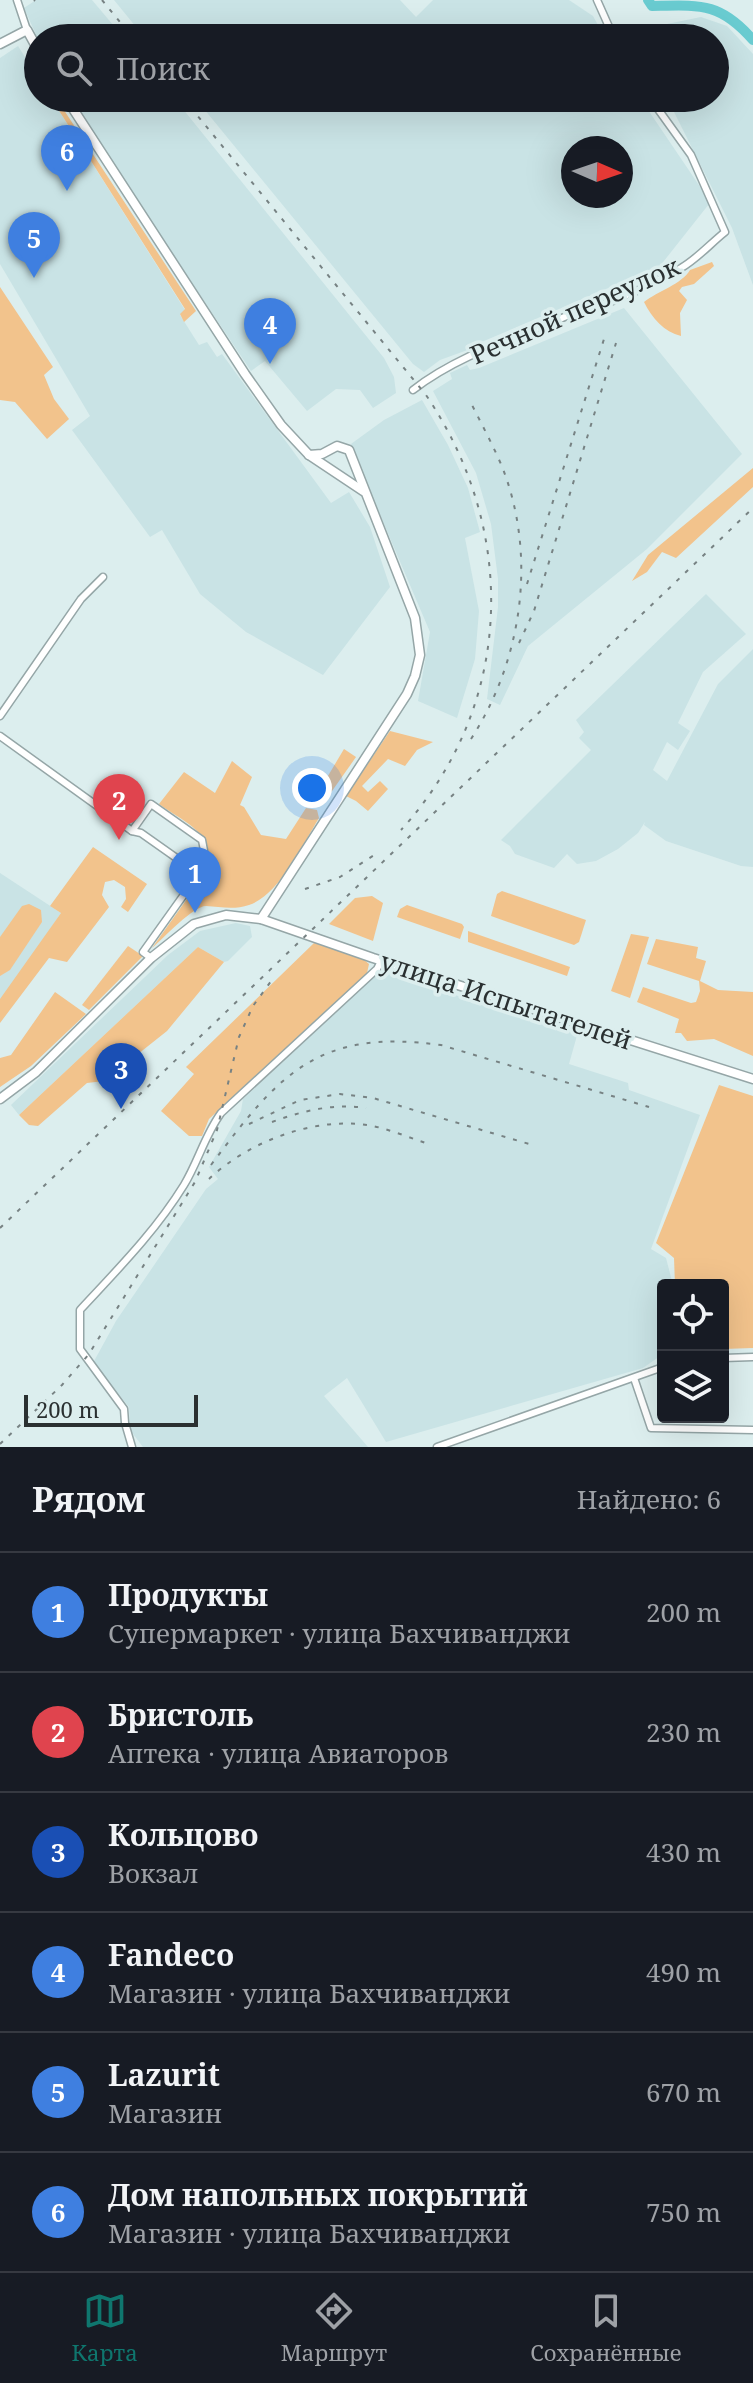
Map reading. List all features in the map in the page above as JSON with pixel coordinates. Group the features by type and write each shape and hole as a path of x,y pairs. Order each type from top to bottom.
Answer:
{"main road":[{"path":"0,44 24,32"},
{"path":"75,112 281,425 309,455 363,491"},
{"path":"261,919 407,694 420,655 415,618 346,447 337,446 309,455"},
{"path":"326,452 327,465"},
{"path":"335,471 345,471 352,460"},
{"name":"улица Испытателей","path":"0,1099 36,1072 151,958 202,920 226,915 261,919 381,961 753,1079"}],"street":[{"path":"17,0 25,24"},
{"path":"597,0 608,24"},
{"name":"Речной переулок","path":"413,390 441,371 471,357 605,303 683,267 725,232 691,155 660,112"},
{"path":"0,716 81,599 103,577"},
{"path":"0,736 132,831 141,833 175,857"},
{"path":"132,831 151,804 202,840 205,848 203,868 143,952 151,958"},
{"path":"132,1447 120,1402 80,1349 80,1310 150,1234 185,1184 221,1113 377,969 381,961"},
{"path":"729,1358 753,1357"},
{"path":"437,1447 657,1369"},
{"path":"634,1378 651,1428 753,1430"}],"shaded area":[{"path":"36,0 92,0 112,24 31,24 24,8"},
{"path":"114,0 400,0 416,17 433,0 569,0 593,16 597,24 134,24"},
{"path":"701,17 721,24 667,24"},
{"path":"729,28 753,54 753,285 732,228 674,112 729,112"},
{"path":"18,46 24,56 24,112 60,112 185,310 180,315 199,345 207,342 217,357 222,354 331,503 349,492 370,527 390,587 323,675 246,632 200,594 162,530 150,537 72,430 90,416 0,264 0,58"},
{"path":"60,112 65,112 196,311 184,322 180,314 185,309"},
{"path":"77,112 185,112 384,358 394,377 396,393 373,408 360,390 336,389 307,411 265,361 251,371"},
{"path":"206,112 649,112 709,204 660,266 440,360 424,372 413,364"},
{"path":"712,262 714,266 694,284 679,291 687,300 680,313 681,336 664,328 644,302 690,270"},
{"path":"0,287 53,367 44,375 54,399 69,419 47,439 15,402 0,400"},
{"path":"624,308 742,454 647,549 528,646 500,705 487,699 498,607 491,524 476,473 433,391 452,379 450,373 467,365 470,370 479,368"},
{"path":"422,400 468,488 480,532 465,538 479,611 475,659 457,718 418,701 430,632 351,444 384,420"},
{"path":"753,468 753,487 676,558 662,552 647,572 632,581 648,555"},
{"path":"706,594 746,634 703,672 678,723 690,731 678,750 667,742 653,770 667,781 718,684 753,649 753,867 741,866 666,841 644,825 645,822 638,833 618,849 596,861 577,864 567,854 554,868 515,854 501,840 591,750 579,738 584,732 576,720"},
{"path":"390,731 433,742 417,750 405,766 388,759 362,786 368,792 380,781 388,789 368,811 346,796"},
{"path":"344,749 356,757 325,801 316,796"},
{"path":"232,761 252,777 240,805 261,835 286,839 306,808 317,810 319,818 289,868 260,899 238,907 200,907 152,948 209,868 207,845 202,837 188,823 159,804 184,772 215,793"},
{"path":"93,847 147,884 128,912 121,907 126,899 125,887 114,880 105,882 102,895 109,907 67,962 49,958 0,1023 0,999 61,913 50,906"},
{"path":"0,873 61,913 2,1000 0,999"},
{"path":"502,891 586,920 579,942 574,945 491,916 497,894"},
{"path":"372,896 383,903 373,941 329,924 355,898"},
{"path":"29,904 41,910 42,922 10,970 0,976 0,937 22,906"},
{"path":"407,905 462,924 460,939 397,917 400,909"},
{"path":"236,923 250,926 252,937 228,961 224,962 198,947 19,1115 11,1105 168,955 200,931"},
{"path":"468,931 570,967 567,976 468,942"},
{"path":"631,934 649,937 630,998 611,991"},
{"path":"656,939 698,947 696,958 706,961 700,981 718,990 753,992 753,1056 714,1039 687,1041 681,1033 675,1033 679,1019 637,1002 643,987 691,1003 696,1002 700,991 699,981 647,964"},
{"path":"314,943 363,959 369,964 367,973 209,1119 202,1136 189,1136 161,1111 194,1074 186,1067"},
{"path":"128,946 143,956 89,1010 82,1005"},
{"path":"198,947 224,962 167,1031 104,1081 87,1083 38,1126 29,1125 19,1115"},
{"path":"382,970 415,983 578,1032 569,1064 628,1083 629,1090 700,1115 651,1249 666,1258 671,1279 657,1279 657,1358 643,1368 386,1442 347,1378 324,1396 368,1447 143,1447 130,1430 129,1407 93,1363 116,1321 206,1189 218,1179 209,1167 241,1111 243,1099"},
{"path":"55,992 86,1014 31,1066 0,1087 0,1058 11,1055"},
{"path":"719,1085 753,1096 753,1348 729,1349 729,1279 675,1279 674,1258 656,1243"}],"waterway":[{"path":"648,0 652,6 696,6 719,12 753,40"}],"railway":[{"path":"102,0 122,24"},
{"path":"194,112 426,395 456,448 477,503 489,560 491,617 483,674 466,729 438,781 401,830"},
{"path":"527,584 604,339"},
{"path":"519,643 534,611 616,343"},
{"path":"471,403 503,469 513,503 520,538 521,573 513,642 502,676 471,739"},
{"path":"0,1228 753,508"},
{"path":"305,889 340,877 379,852"},
{"path":"0,1444 62,1385 89,1354 195,1182 217,1130 239,1037 253,1006 274,977"},
{"path":"211,1165 258,1105 281,1083 305,1064 332,1052 363,1044 399,1042 441,1045 649,1107"},
{"path":"249,1124 300,1100 340,1094 373,1098 536,1146"},
{"path":"272,1122 318,1109 366,1108"},
{"path":"209,1179 262,1144 282,1135 325,1125 367,1125 426,1143"}],"place":[{"name":"Дом напольных покрытий","path":"67,191"},
{"name":"Lazurit","path":"34,278"},
{"name":"Fandeco","path":"270,364"},
{"name":"Бристоль","path":"119,840"},
{"name":"Продукты","path":"195,913"},
{"name":"Кольцово","path":"121,1109"}]}
